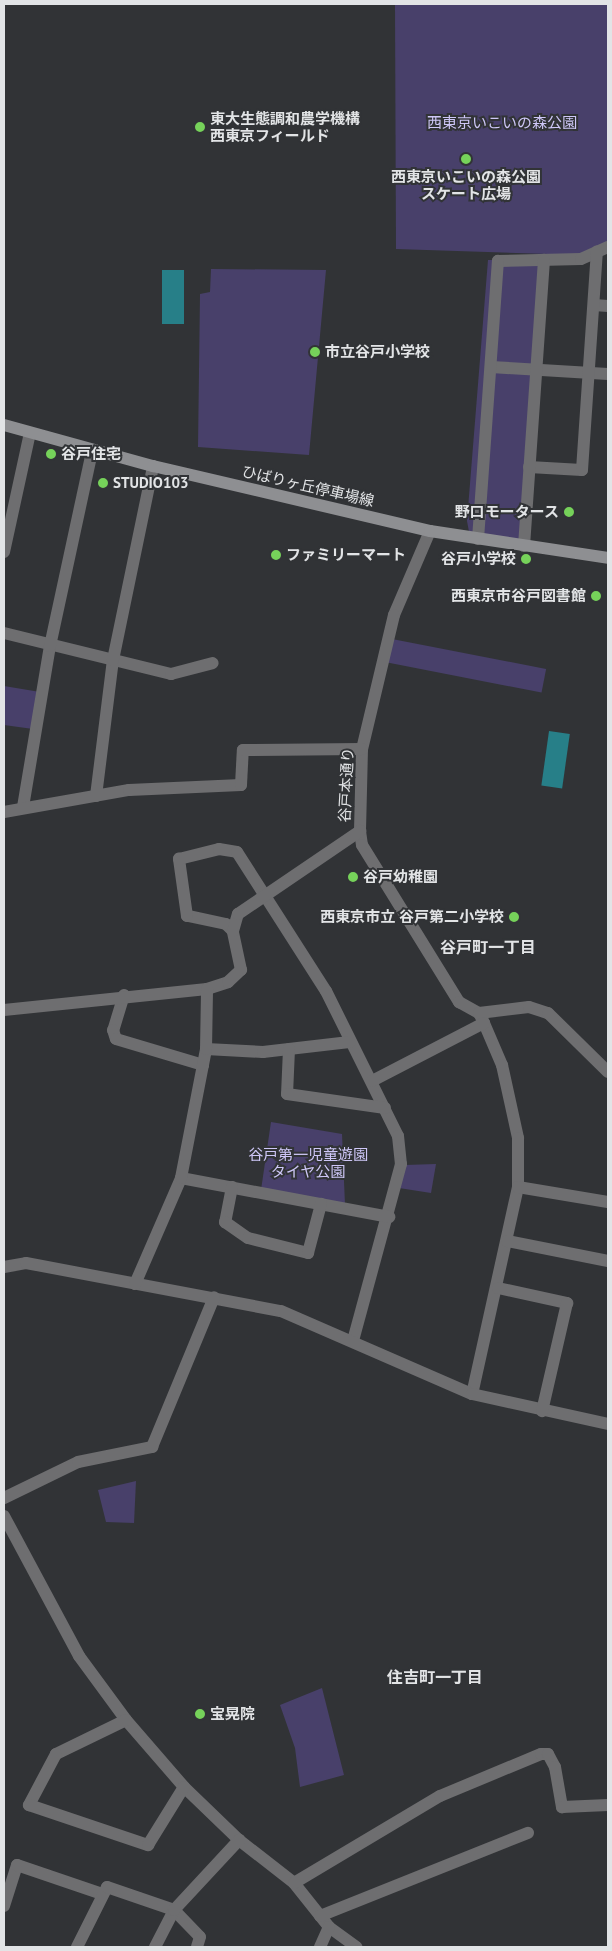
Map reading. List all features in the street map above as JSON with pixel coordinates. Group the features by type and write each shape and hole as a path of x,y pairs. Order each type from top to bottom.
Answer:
{"main road":[{"name":"ひばりヶ丘停車場線","path":"4,425 92,451 430,531 608,558"}],"street":[{"path":"478,538 498,260 581,259 603,249"},
{"path":"530,467 582,470 594,305 603,249"},
{"path":"524,546 544,260"},
{"path":"594,305 608,306"},
{"path":"490,367 537,368 608,374"},
{"path":"4,552 30,433"},
{"path":"23,807 50,646 92,451"},
{"path":"96,796 113,660 153,466"},
{"name":"谷戸本通り","path":"430,531 394,615 362,749 360,831 362,845 459,1002 481,1018"},
{"path":"4,633 50,646 171,674 213,663"},
{"path":"4,812 23,807 128,790 241,785 243,750 362,749"},
{"path":"4,1010 53,1008 124,995 207,989 228,982 241,970 233,931 238,914 263,894 360,831"},
{"path":"233,931 226,924 187,916 179,859 219,849 237,852 326,991 349,1042 372,1081 398,1136 401,1164 389,1217 353,1341"},
{"path":"135,1284 181,1178 206,1049 207,989"},
{"path":"124,995 113,1030 116,1039 203,1065"},
{"path":"372,1081 481,1018 529,1007 548,1012 608,1067"},
{"path":"472,1394 498,1288 518,1187 518,1138 502,1065 481,1018"},
{"path":"206,1049 289,1049 349,1042"},
{"path":"289,1049 287,1094 385,1108"},
{"path":"181,1178 389,1217"},
{"path":"232,1187 225,1222 248,1238 308,1253 321,1204"},
{"path":"518,1187 608,1202"},
{"path":"507,1241 608,1261"},
{"path":"4,1267 26,1263 281,1311 472,1394 542,1411 608,1424"},
{"path":"498,1288 567,1303 542,1411"},
{"path":"4,1498 78,1462 152,1447 214,1297"},
{"path":"4,1516 79,1656 126,1720 184,1787 238,1840 294,1883 329,1926 357,1947"},
{"path":"126,1720 56,1754 29,1805 148,1845 184,1787"},
{"path":"294,1883 440,1796 542,1754 548,1754 555,1766 562,1808 608,1805"},
{"path":"320,1916 528,1833"},
{"path":"155,1947 174,1910 238,1840"},
{"path":"4,1906 17,1865 102,1894"},
{"path":"77,1947 107,1887 116,1888 174,1910 200,1937 197,1947"},
{"path":"320,1947 329,1926"}],"green space":[{"name":"西東京いこいの森公園","path":"395,4 608,4 608,242 579,255 396,249"},
{"path":"488,260 544,260 524,546 470,537 467,521"},
{"path":"211,269 326,270 309,455 198,447 200,294 210,292"},
{"path":"392,639 546,669 542,693 387,663"},
{"path":"4,686 40,692 33,729 4,725"},
{"name":"谷戸第一児童遊園 タイヤ公園","path":"271,1122 342,1134 345,1205 261,1190"},
{"path":"436,1164 431,1193 399,1188 405,1165"},
{"path":"136,1481 134,1523 106,1522 98,1490"},
{"path":"322,1688 344,1775 300,1787 295,1748 280,1705"}],"water":[{"path":"162,270 184,270 184,324 162,324"},
{"path":"549,731 570,734 562,788 541,785"}],"place":[{"name":"東大生態調和農学機構 西東京フィールド","path":"200,127"},
{"name":"西東京いこいの森公園 スケート広場","path":"466,159"},
{"name":"市立谷戸小学校","path":"315,352"},
{"name":"谷戸住宅","path":"51,454"},
{"name":"STUDIO103","path":"103,483"},
{"name":"野口モータース","path":"569,512"},
{"name":"ファミリーマート","path":"276,555"},
{"name":"谷戸小学校","path":"526,559"},
{"name":"西東京市谷戸図書館","path":"596,596"},
{"name":"谷戸幼稚園","path":"353,877"},
{"name":"西東京市立 谷戸第二小学校","path":"514,917"},
{"name":"宝晃院","path":"200,1714"}],"district":[{"name":"谷戸町一丁目","path":"488,947"},
{"name":"住吉町一丁目","path":"435,1677"}]}
